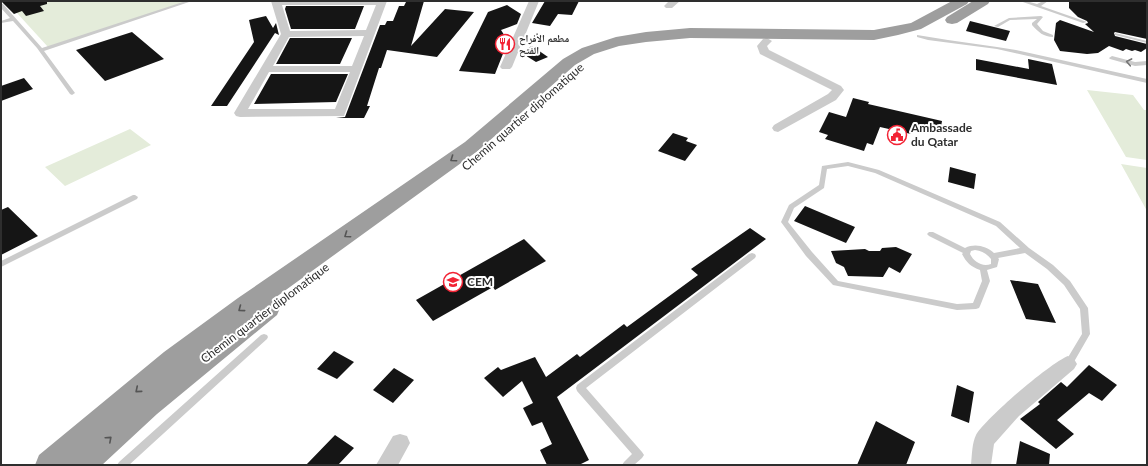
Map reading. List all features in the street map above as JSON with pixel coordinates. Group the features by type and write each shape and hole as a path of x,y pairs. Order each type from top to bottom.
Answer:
{"highway":[{"path":"50,465 173,360 247,305 472,146 569,62 588,51 616,42 646,37 690,33 768,35 882,34 916,26 962,1"},
{"name":"Chemin quartier diplomatique","path":"80,465 147,405 252,320 441,186 475,160 585,63 606,54 654,43 720,40 885,42 918,36 944,26 982,1"}],"street":[{"path":"382,1 340,113 240,113 286,34 276,2 382,1"},
{"path":"506,67 534,1"},
{"path":"286,34 370,33"},
{"path":"767,41 762,46 764,52 837,88 838,90 832,97 778,128"},
{"path":"266,69 356,69"},
{"path":"982,465 984,440 1012,410 1068,364"},
{"path":"386,465 400,443"}],"lane":[{"path":"41,50 190,1"},
{"path":"1022,1 1085,22"},
{"path":"1037,6 1046,1"},
{"path":"1,5 41,50 72,93"},
{"path":"1051,11 1040,17 1034,24 1041,32 1051,36"},
{"path":"996,26 1009,19 1040,17"},
{"path":"1,22 13,19"},
{"path":"1117,34 1147,42"},
{"path":"918,36 1042,57 1147,81"},
{"path":"1112,58 1135,64 1147,63"},
{"path":"983,267 986,281 976,306 957,307 836,283 809,254 784,222 791,207 822,186 824,167 848,164 877,171 998,224 1026,250 1050,267 1066,283 1084,308 1086,334 1068,364"},
{"path":"1,264 135,197"},
{"path":"930,234 966,251 970,261 988,268 994,265 995,259 986,250 976,248 968,249 966,251"},
{"path":"993,256 1026,250"},
{"path":"627,465 639,454 580,388 752,256"},
{"path":"122,465 264,337"}],"green space":[{"path":"6,1 191,1 48,47"},
{"path":"1087,90 1133,95 1144,110 1147,110 1147,160 1126,157"},
{"path":"130,129 151,145 65,186 45,167"},
{"path":"1121,164 1147,168 1147,211"}],"building":[{"path":"1,1 47,1 47,4 40,6 44,11 26,16 22,11 14,14"},
{"path":"424,1 411,46 445,9 474,12 437,57 387,50 381,68 379,68 367,106 370,106 364,118 336,118 345,117 380,25 385,25 387,21 393,21 399,6 404,6 406,2"},
{"path":"545,1 579,1 572,15 558,14 550,26 532,23"},
{"path":"1069,1 1147,1 1147,39 1114,33 1115,36 1147,44 1147,48 1141,52 1126,49 1123,51 1109,46 1098,53 1087,54 1060,51 1054,40 1056,23 1060,20 1094,32 1085,24 1088,23 1087,21 1078,17 1069,8"},
{"path":"507,5 521,14 517,24 501,30 508,41 495,74 459,71 488,12"},
{"path":"286,6 364,6 355,29 291,29 285,9"},
{"path":"266,16 273,28 276,23 279,35 275,33 227,106 211,106 254,42 249,20"},
{"path":"970,21 1010,31 1006,41 966,31"},
{"path":"132,32 164,59 105,81 76,50"},
{"path":"290,38 352,38 340,64 276,64"},
{"path":"532,46 548,57 536,62 520,52"},
{"path":"976,59 1029,69 1028,59 1052,64 1057,85 976,70"},
{"path":"271,74 348,74 336,102 254,104"},
{"path":"24,78 33,89 1,101 1,86"},
{"path":"853,98 869,102 868,104 942,121 940,133 913,126 911,134 880,127 873,145 867,143 864,151 825,139 828,135 819,132 829,112 846,117"},
{"path":"673,133 688,138 686,141 697,145 685,161 658,151"},
{"path":"950,167 976,174 974,189 948,182"},
{"path":"805,206 855,227 846,243 794,221"},
{"path":"8,207 38,236 1,255 1,210"},
{"path":"750,228 766,239 557,397 589,460 579,465 547,465 540,450 552,444 542,422 532,426 523,408 533,403 522,381 503,397 484,378 498,367 501,370 535,357 546,377 577,354 580,357 624,324 627,327 698,275 691,269"},
{"path":"524,239 546,261 495,290 493,287 433,321 416,300"},
{"path":"896,247 912,254 900,273 889,267 883,277 848,276 844,267 836,263 831,251 865,249 869,251 880,251 882,248"},
{"path":"1010,280 1038,284 1056,323 1026,319"},
{"path":"334,351 354,362 337,379 317,369"},
{"path":"1089,365 1117,385 1102,401 1089,393 1057,420 1074,434 1056,449 1020,419 1040,404 1038,402 1061,382 1067,387"},
{"path":"394,368 414,380 393,403 373,390"},
{"path":"957,385 974,392 969,423 951,416"},
{"path":"876,421 915,442 906,465 857,465"},
{"path":"335,435 354,448 338,465 306,465"},
{"path":"1020,441 1050,454 1049,465 1016,465"}],"place":[{"name":"مطعم الأفراح الفتح","path":"505,44"},
{"name":"Ambassade du Qatar","path":"897,135"},
{"name":"CEM","path":"453,282"}]}
